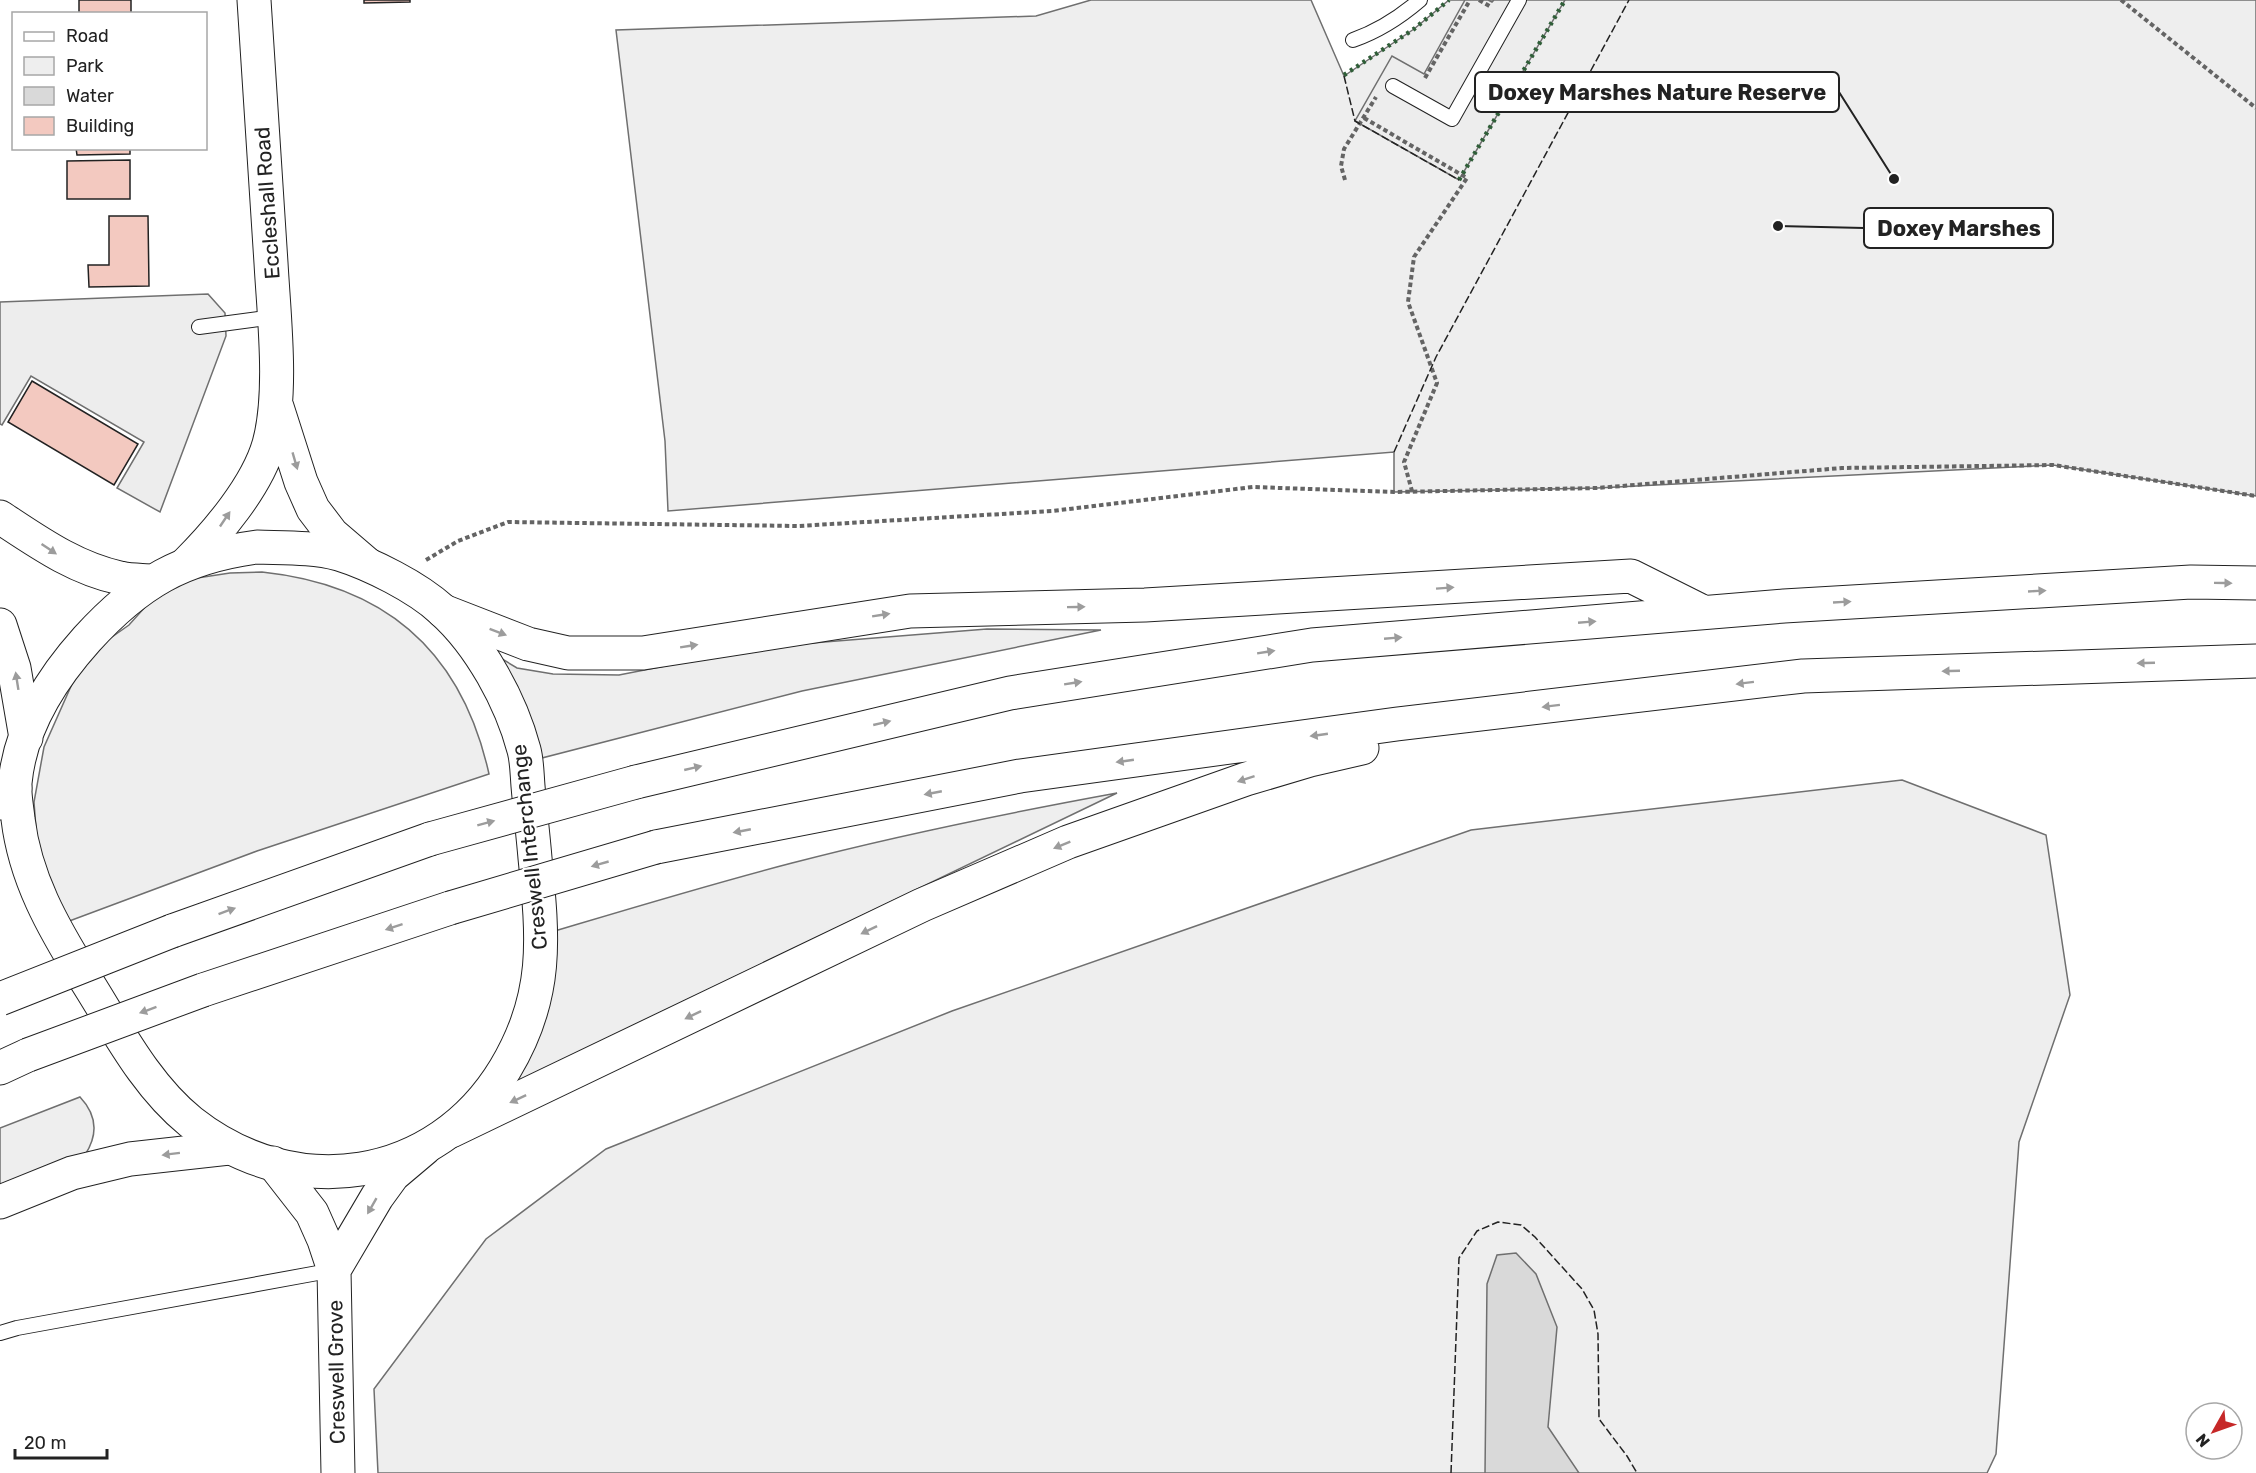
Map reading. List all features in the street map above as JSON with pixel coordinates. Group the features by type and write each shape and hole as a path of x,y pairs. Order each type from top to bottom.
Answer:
{"main road":[{"name":"Eccleshall Road","path":"187,563 215,535 254,478 269,445 276,406 274,317 254,0"},
{"name":"Eccleshall Road","path":"276,406 291,445 301,482 313,509 332,534 382,573"},
{"path":"0,517 61,557 77,564 122,579 153,581"},
{"name":"Creswell Interchange","path":"257,547 301,548 338,554 420,593 443,610 471,644 491,674 509,708 525,753 542,927 537,994 529,1019 499,1078 470,1114 438,1139 392,1162 360,1170 330,1172 303,1170 273,1163 230,1148 190,1121 152,1084 65,947 44,910 25,861 7,796 39,705 56,677 102,622 153,581 187,563 223,552 257,547"},
{"path":"443,610 528,644 568,653 643,653 910,610 1145,605 1631,576 1704,612"},
{"path":"0,999 172,931 430,839 636,782 1010,693 1335,643 1784,606 2191,582 2256,583"},
{"path":"0,625 14,668 26,738"},
{"path":"14,1061 203,990 450,908 656,847 1020,776 1397,724 1803,676 2256,661"},
{"path":"438,1139 922,905 1020,862 1068,842 1205,793 1279,769 1367,747 1380,740 1397,724"},
{"name":"Creswell Grove","path":"334,1270 377,1197 393,1175 438,1139"},
{"path":"0,1202 72,1173 130,1159 230,1148"},
{"name":"Creswell Grove","path":"273,1163 312,1213 334,1270 338,1473"}],"lane":[{"path":"1353,40 1374,33 1397,19 1420,0"},
{"path":"1393,86 1452,119 1519,0"},
{"path":"199,327 274,317"},
{"path":"0,1333 334,1270"}],"path":[{"path":"2121,0 2256,108"},
{"path":"1364,118 1467,178 1414,257 1408,302 1437,383 1404,462 1412,491"},
{"path":"382,573 508,522 798,526 1052,512 1253,487 1412,491 1597,488 1842,468 2053,465 2256,496"}],"green space":[{"path":"1091,0 1311,0 1344,76 1414,29 1449,0 2256,0 2256,496 2053,465 1597,488 1394,492 1394,452 668,511 665,441 616,30 1036,16"},
{"path":"262,572 306,579 346,592 381,609 412,632 438,660 460,693 477,731 489,774 257,851 64,923 37,842 34,802 44,747 80,666 102,644 129,625 166,588 197,578 230,573"},
{"path":"987,629 1101,630 802,691 534,760 494,654 517,668 553,674 619,675 762,647"},
{"path":"1902,780 2046,835 2070,995 2019,1142 1996,1454 1987,1473 378,1473 374,1389 486,1239 606,1149 952,1011 1471,830"},
{"path":"1117,793 510,1085 538,936 696,889 832,853 954,825"},
{"path":"80,1097 90,1111 94,1125 92,1140 85,1155 0,1188 0,1128"}],"shaded area":[{"path":"1465,0 1492,2 1494,0 1565,0 1459,180 1355,121 1392,56 1424,74"},
{"path":"208,294 225,313 226,336 160,512 117,488 144,442 31,376 2,425 0,424 0,302"}],"water":[{"path":"1516,1253 1536,1274 1557,1327 1548,1427 1579,1473 1485,1473 1487,1284 1497,1255"}],"building":[{"path":"79,0 131,0 131,12 79,12"},
{"path":"364,0 410,0 410,2 364,3"},
{"path":"76,150 130,150 130,154 77,155"},
{"path":"130,160 130,199 67,199 67,161"},
{"path":"109,216 148,216 149,286 89,287 88,265 109,265"},
{"path":"32,381 138,444 114,485 8,422"}],"hedge":[{"path":"1344,75 1414,29 1449,0"},
{"path":"1459,180 1565,0"}],"fence":[{"path":"1394,452 1436,357 1629,0"},
{"path":"1344,76 1355,121 1459,180"},
{"path":"1451,1473 1459,1258 1477,1231 1498,1222 1521,1225 1535,1237 1582,1289 1594,1310 1598,1334 1599,1419 1637,1473"}],"place":[{"name":"Doxey Marshes Nature Reserve","path":"1894,179"},
{"name":"Doxey Marshes","path":"1778,226"}]}
